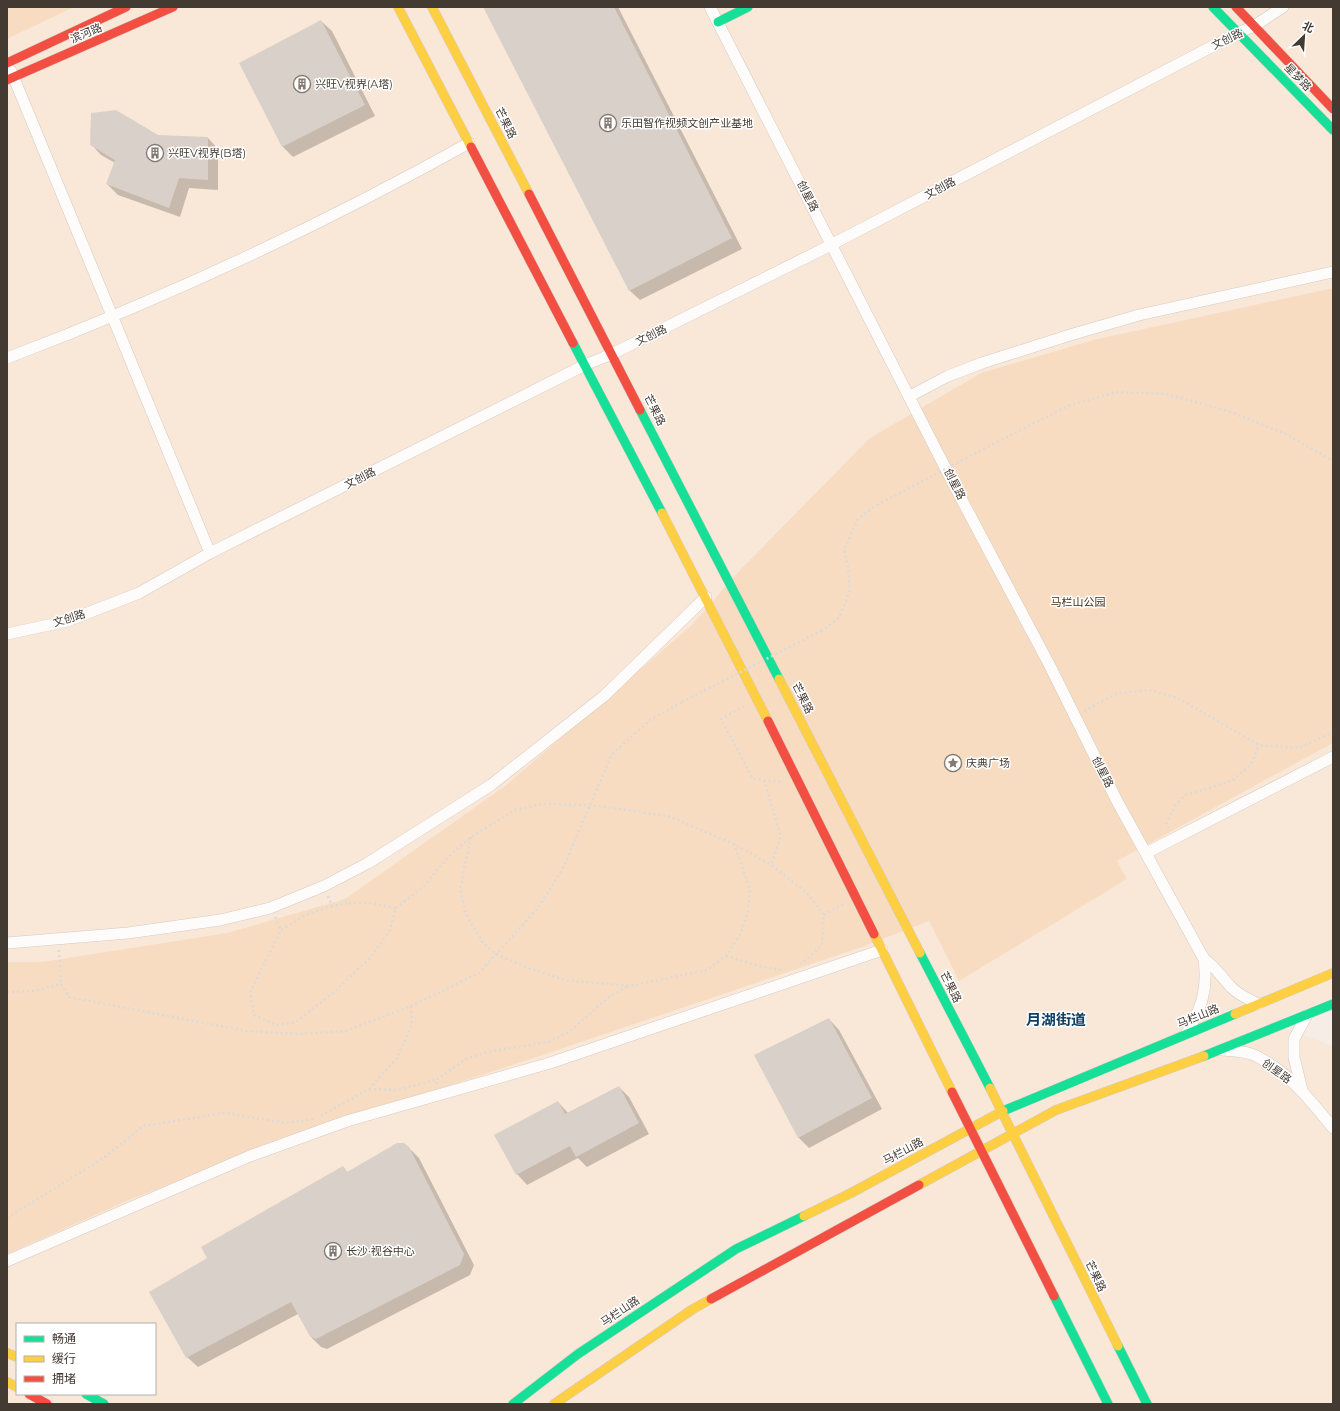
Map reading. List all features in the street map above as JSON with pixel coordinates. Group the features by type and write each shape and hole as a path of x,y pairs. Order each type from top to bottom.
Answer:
{"main road":[{"name":"滨河路","path":"7,63 126,7"},
{"name":"滨河路","path":"10,78 173,7"},
{"path":"398,7 706,597 983,1150 1108,1404"},
{"name":"芒果路","path":"432,7 1002,1112 1147,1404"},
{"path":"718,22 748,7"},
{"name":"星梦路","path":"1213,7 1333,130"},
{"name":"星梦路","path":"1236,7 1333,109"},
{"name":"马栏山路","path":"513,1404 578,1354 736,1249 851,1193 1002,1112 1063,1085 1333,973"},
{"path":"554,1404 693,1309 1056,1110 1220,1050 1333,1004"},
{"path":"7,1353 16,1358"},
{"path":"7,1382 16,1386"},
{"path":"31,1395 47,1404"},
{"path":"88,1395 104,1404"}],"street":[{"name":"创星路","path":"710,7 1146,853 1204,959"},
{"name":"文创路","path":"7,634 67,620 139,593 210,553 585,365 612,354 833,244 1254,26 1283,7"},
{"path":"7,63 10,78 112,317 210,553"},
{"path":"7,358 112,317 210,274 413,174 469,143"},
{"path":"910,396 948,376 982,363 1070,335 1139,315 1333,272"},
{"path":"7,943 58,940 128,933 220,920 270,908 324,886 368,863 491,785 604,696 706,597"},
{"path":"1146,853 1333,757"},
{"path":"7,1261 250,1156 348,1121 550,1063 882,950"},
{"path":"1204,959 1216,968 1231,988 1245,998 1258,1004"},
{"path":"1187,1033 1204,999 1206,974 1204,959"},
{"name":"创星路","path":"1302,1090 1294,1057 1294,1040 1307,1015"},
{"name":"创星路","path":"1220,1050 1256,1055 1302,1090"},
{"path":"1302,1090 1333,1128"}],"path":[{"path":"58,940 61,984 69,997 246,1031 301,1034 345,1031 411,1006 479,973 538,908 563,868 612,754 650,720 821,631 839,618 850,590 848,567 844,550 858,519 877,505 1068,406 1115,392 1166,394 1228,411 1286,434 1333,461"},
{"path":"1075,716 1118,693 1149,690 1178,698 1259,745 1299,748 1333,732"},
{"path":"757,700 721,719 753,779 800,784"},
{"path":"1177,836 1166,824 1176,804 1186,795 1232,781 1250,764 1259,745"},
{"path":"764,780 781,837 771,865"},
{"path":"396,908 369,903 349,902 305,915 281,930 250,992 254,1015 276,1025 296,1022 334,992 370,958 390,930 396,908 424,886 449,856 471,837 515,810 542,804 591,805 668,816 734,844 771,865 806,892 824,915 822,945 801,964 794,966"},
{"path":"471,837 460,888 466,914 484,943 496,954 528,968 565,980 629,986 707,970 726,956 740,935 746,918 750,889 734,844"},
{"path":"824,915 856,897"},
{"path":"726,956 780,971 787,969"},
{"path":"7,992 34,991 61,984"},
{"path":"369,1089 397,1090 436,1080 466,1059 487,1052 549,1042 570,1032 609,997 629,986"},
{"path":"7,1218 105,1157 143,1126 224,1113 286,1123 317,1118 369,1089 397,1058 412,1025 411,1006"},
{"path":"276,1025 276,1032"},
{"path":"436,1080 442,1094"}],"shaded area":[{"path":"7,7 1333,7 1333,998 1271,1023 1333,1046 1333,1404 7,1404"}],"green space":[{"path":"7,7 74,7 7,39"},
{"name":"马栏山公园","path":"1333,288 1333,743 1117,861 1127,879 959,981 929,921 859,948 540,1056 296,1135 129,1200 7,1254 7,962 42,962 227,933 345,899 505,786 692,625 741,569 870,438 981,373 1093,340"}],"building":[{"name":"乐田智作视频文创产业基地","path":"483,7 614,7 732,238 629,291"},
{"name":"兴旺V视界(A塔)","path":"321,20 365,105 282,147 239,63"},
{"name":"兴旺V视界(B塔)","path":"116,110 158,135 208,137 208,180 179,178 169,208 106,184 115,160 90,145 91,113"},
{"path":"829,1018 872,1098 798,1138 754,1055"},
{"path":"619,1086 639,1123 576,1157 570,1146 516,1175 494,1135 558,1101 565,1114"},
{"name":"长沙·视谷中心","path":"397,1143 404,1143 409,1147 464,1254 460,1265 316,1339 310,1336 291,1302 186,1358 149,1292 207,1258 201,1247 343,1166 347,1172"}],"traffic: fast":[{"path":"718,22 748,7"},
{"path":"1213,7 1333,130"},
{"path":"573,343 662,513"},
{"path":"640,410 779,679"},
{"path":"920,953 990,1088"},
{"path":"1204,1056 1333,1004"},
{"path":"1003,1111 1235,1014"},
{"path":"513,1404 578,1354 736,1249 804,1216"},
{"path":"1054,1296 1108,1404"},
{"path":"1118,1346 1147,1404"},
{"path":"88,1395 104,1404"}],"traffic: slow":[{"path":"398,7 471,147"},
{"path":"432,7 529,194"},
{"path":"662,513 768,721"},
{"path":"779,679 920,953"},
{"path":"874,934 952,1092"},
{"path":"1235,1014 1333,973"},
{"path":"919,1185 1056,1110 1204,1056"},
{"path":"990,1088 1118,1346"},
{"path":"804,1216 851,1193 1003,1111"},
{"path":"554,1404 693,1309 711,1299"},
{"path":"7,1353 16,1357"},
{"path":"7,1382 16,1386"}],"traffic: jam":[{"path":"7,63 126,7"},
{"path":"7,80 173,7"},
{"path":"1236,7 1333,109"},
{"path":"471,147 573,343"},
{"path":"529,194 640,410"},
{"path":"768,721 874,934"},
{"path":"952,1092 1054,1296"},
{"path":"711,1299 919,1185"},
{"path":"31,1395 47,1404"}],"place":[{"name":"兴旺V视界(A塔)","path":"302,84"},
{"name":"乐田智作视频文创产业基地","path":"608,123"},
{"name":"兴旺V视界(B塔)","path":"155,153"},
{"name":"庆典广场","path":"953,763"},
{"name":"长沙·视谷中心","path":"333,1251"}],"district":[{"name":"月湖街道","path":"1056,1019"}]}
